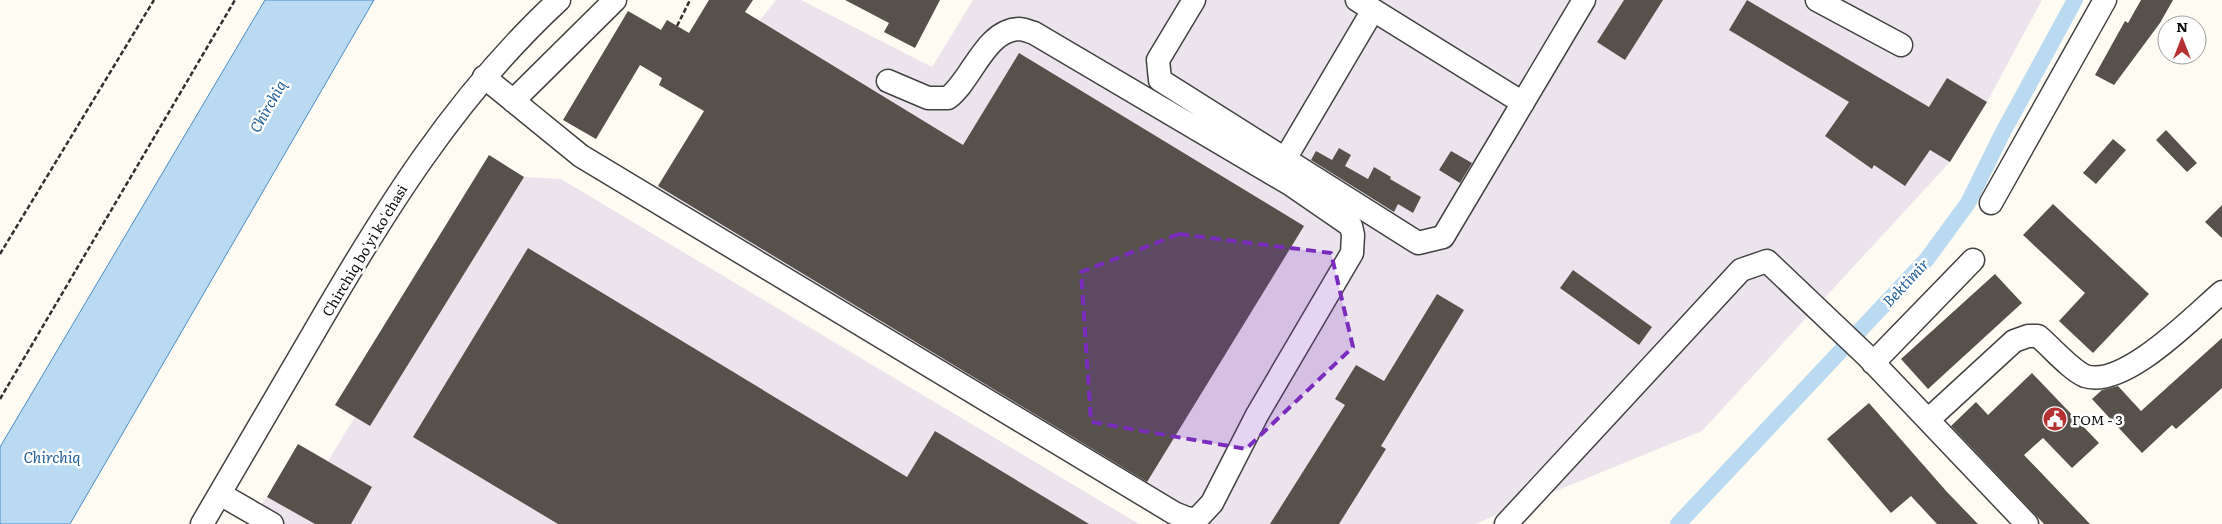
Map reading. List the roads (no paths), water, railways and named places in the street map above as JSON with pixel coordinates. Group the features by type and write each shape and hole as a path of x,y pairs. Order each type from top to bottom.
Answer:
{"street":[{"name":"Chirchiq bo'yi ko'chasi","path":"202,524 339,289 413,169 484,78 559,0"},
{"path":"513,101 615,0"},
{"path":"1194,0 1158,60 1160,80 1418,242 1443,237 1584,0"},
{"path":"1817,0 1901,45"},
{"path":"1991,204 2105,0"},
{"path":"1285,159 1365,5 1523,103"},
{"path":"484,78 581,156 1174,513 1189,519 1198,518 1212,502 1257,415 1352,253 1353,235 1351,226 1290,184 1034,33 1019,29 994,38 968,78 948,98 928,98 888,81"},
{"path":"1870,360 1973,260"},
{"path":"1506,524 1741,270 1767,261 1870,360 2027,524"},
{"path":"1928,420 2014,341 2028,336 2038,336 2078,372 2086,376 2102,377 2122,371 2139,362 2222,292"},
{"path":"220,494 272,524"}],"water":[{"name":"Chirchiq","path":"265,0 374,0 70,524 0,524 0,447"}],"waterway":[{"name":"Bektimir","path":"1678,524 1927,259 1968,203 2002,134 2075,0"}],"place":[{"name":"ГОМ - 3","path":"2055,419"}]}
